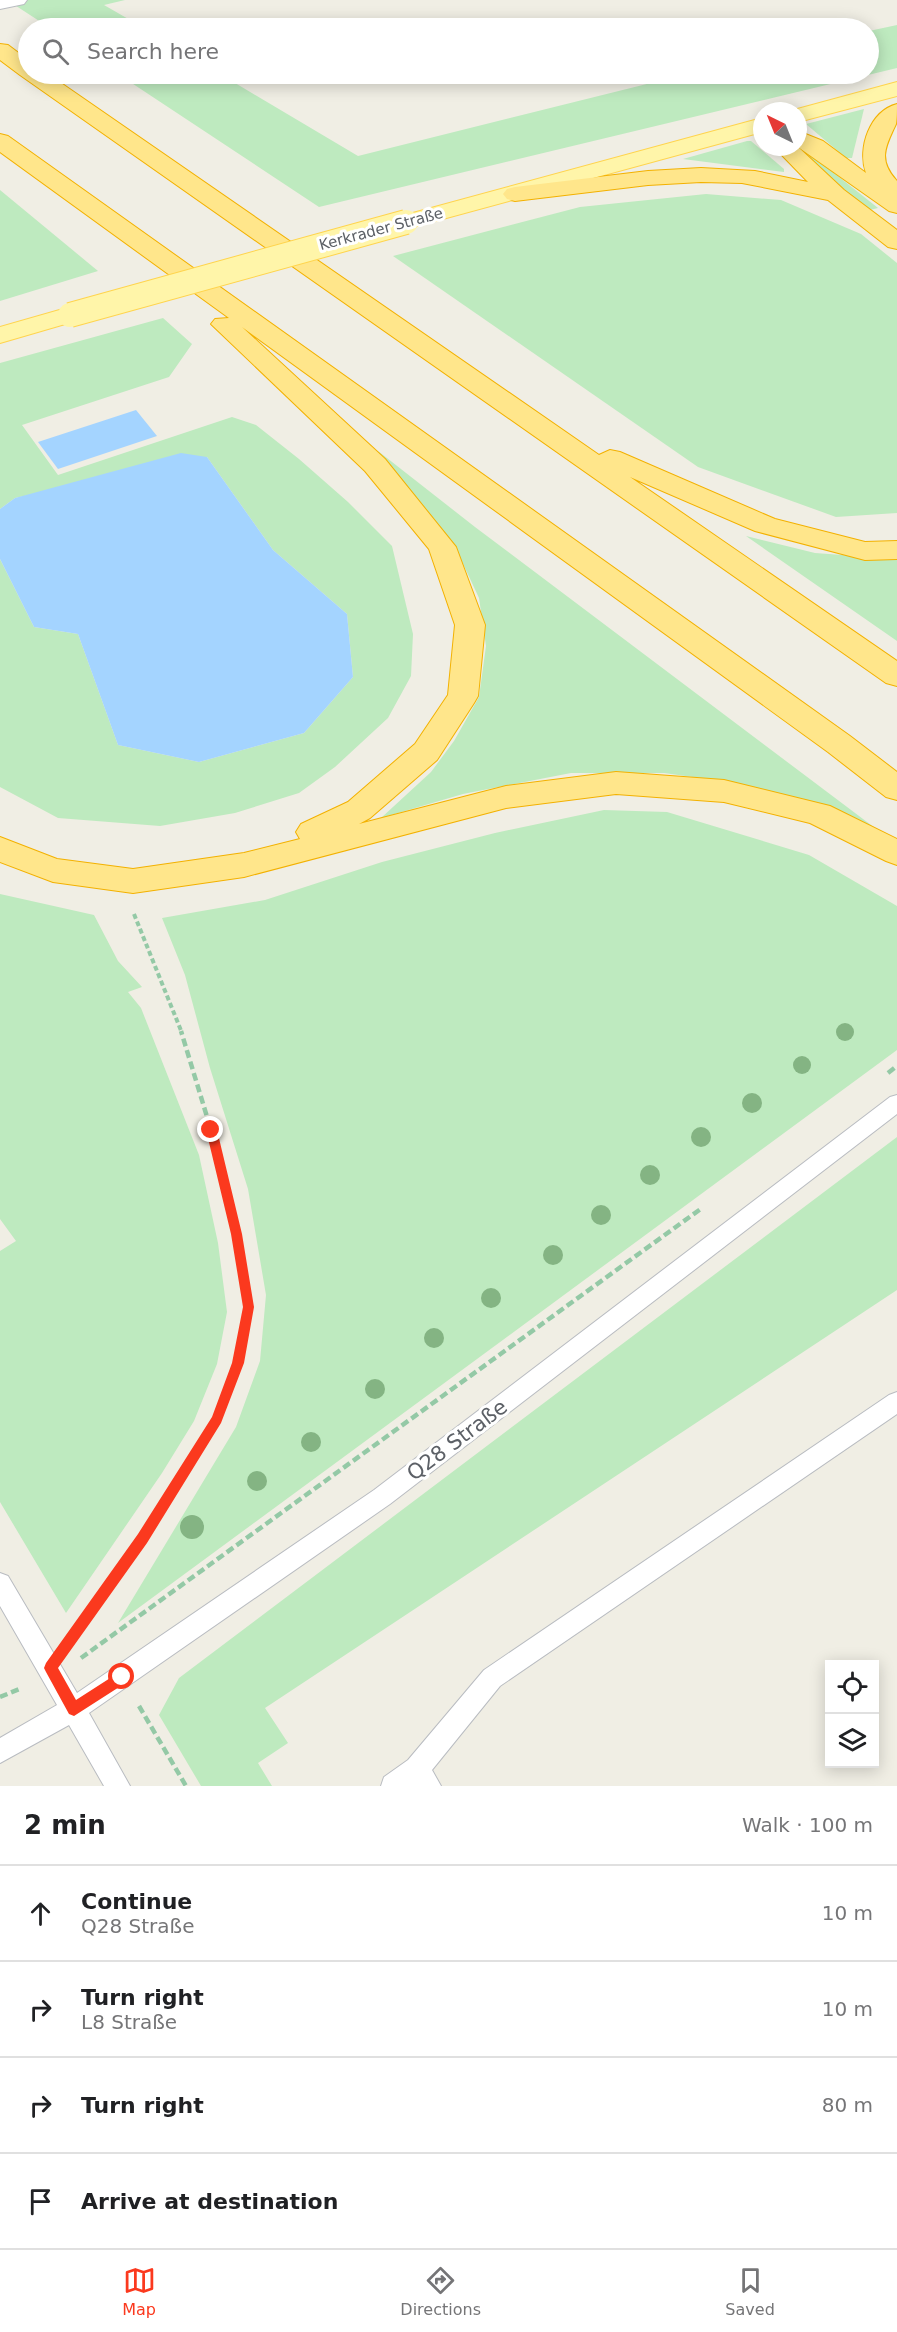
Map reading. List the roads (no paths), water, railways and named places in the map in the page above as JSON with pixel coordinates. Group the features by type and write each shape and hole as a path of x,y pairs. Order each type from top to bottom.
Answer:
{"highway":[{"path":"0,50 18,63"},
{"path":"48,84 897,676"},
{"path":"897,111 876,135 873,154 878,172 897,195"},
{"path":"0,141 839,744 897,789"},
{"path":"807,143 897,206"},
{"path":"795,156 836,195 897,242"},
{"path":"515,194 679,175 729,175 776,181 836,195"},
{"path":"124,231 375,465 442,547 470,625 464,696 426,752 359,810 244,865"},
{"path":"544,429 765,525 865,551 897,550"},
{"path":"0,849 53,870 134,881 244,865 506,797 616,783 724,791 819,814 897,853"}],"main road":[{"path":"807,112 897,88"},
{"name":"Kerkrader Straße","path":"0,335 753,128"}],"street":[{"path":"0,3 17,0"}],"lane":[{"name":"Q28 Straße","path":"0,1751 74,1709 382,1497 897,1103"},
{"path":"393,1786 423,1777 492,1678 897,1402"},
{"path":"0,1584 118,1786"}],"water":[{"path":"136,410 157,436 58,469 38,442"},
{"path":"181,453 207,457 273,550 347,614 353,677 304,733 199,762 118,745 78,634 34,627 0,559 0,509 15,498"}]}
